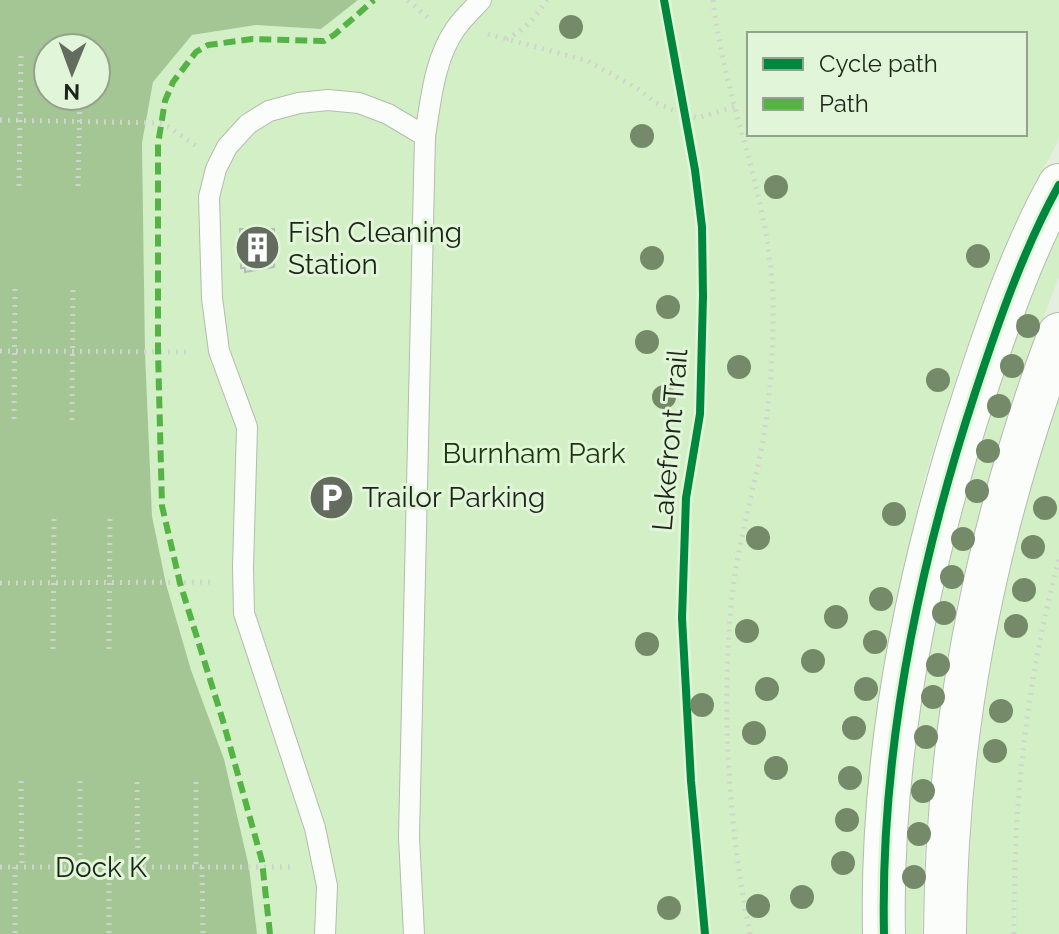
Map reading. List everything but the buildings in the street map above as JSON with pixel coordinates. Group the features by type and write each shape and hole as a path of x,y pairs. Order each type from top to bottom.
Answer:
{"street":[{"path":"884,934 891,778 915,608 946,483 995,334 1045,211 1059,185"},
{"path":"945,934 955,757 978,606 1010,481 1059,334"}],"lane":[{"path":"414,934 409,837 425,136 442,54 455,29 481,0"},
{"path":"325,934 327,886 306,799 244,613 247,427 219,351 212,298 209,197 227,147 248,124 269,111 328,100 359,103 388,114 425,136"}],"path":[{"path":"408,0 438,27"},
{"path":"506,39 523,31 547,0"},
{"path":"713,0 720,42 760,200 773,293 767,416 741,538 732,596 730,647 729,763 738,871 750,934"},
{"path":"475,31 588,61 638,89 656,103 685,115 698,118 736,106"},
{"path":"19,186 21,52"},
{"path":"682,100 687,129"},
{"path":"78,186 79,112"},
{"path":"0,120 145,123 169,127 220,163"},
{"path":"14,419 15,286"},
{"path":"72,420 73,287"},
{"path":"0,351 219,351"},
{"path":"53,649 54,517"},
{"path":"109,649 110,518"},
{"path":"1014,934 1015,830 1020,776 1033,684 1059,559"},
{"path":"0,583 243,582"},
{"path":"15,934 21,781"},
{"path":"80,781 80,867"},
{"path":"137,782 138,867"},
{"path":"196,782 203,934"},
{"path":"109,867 109,934"}],"green space":[{"name":"Burnham Park","path":"358,0 1059,0 1059,139 1012,230 960,365 924,480 898,595 885,664 867,811 862,934 257,934 249,867 224,759 191,670 166,584 152,516 145,352 142,143 153,81 192,35 256,25 321,29"},
{"path":"1059,230 1059,277 1016,388 958,598 932,765 924,854 922,934 904,934 906,844 914,753 944,574 994,399 1024,314"},
{"path":"1059,399 1059,934 967,934 974,798 991,663 1019,530"}],"shaded area":[{"path":"0,0 358,0 321,29 256,25 192,35 153,82 142,143 145,352 152,516 166,584 191,670 224,759 249,867 257,934 0,934"}],"marked path":[{"path":"270,934 262,861 180,583 162,506 158,144 165,101 173,82 196,52 208,45 252,39 324,41 374,0"}],"cycle path":[{"name":"Lakefront Trail","path":"664,0 695,170 702,227 700,414 686,498 682,618 691,781 705,934"},
{"path":"884,934 884,865 896,728 920,592 955,459 993,340 1023,261 1059,185"}],"place":[{"name":"Fish Cleaning Station","path":"257,248"},
{"name":"Trailor Parking","path":"331,497"}]}
